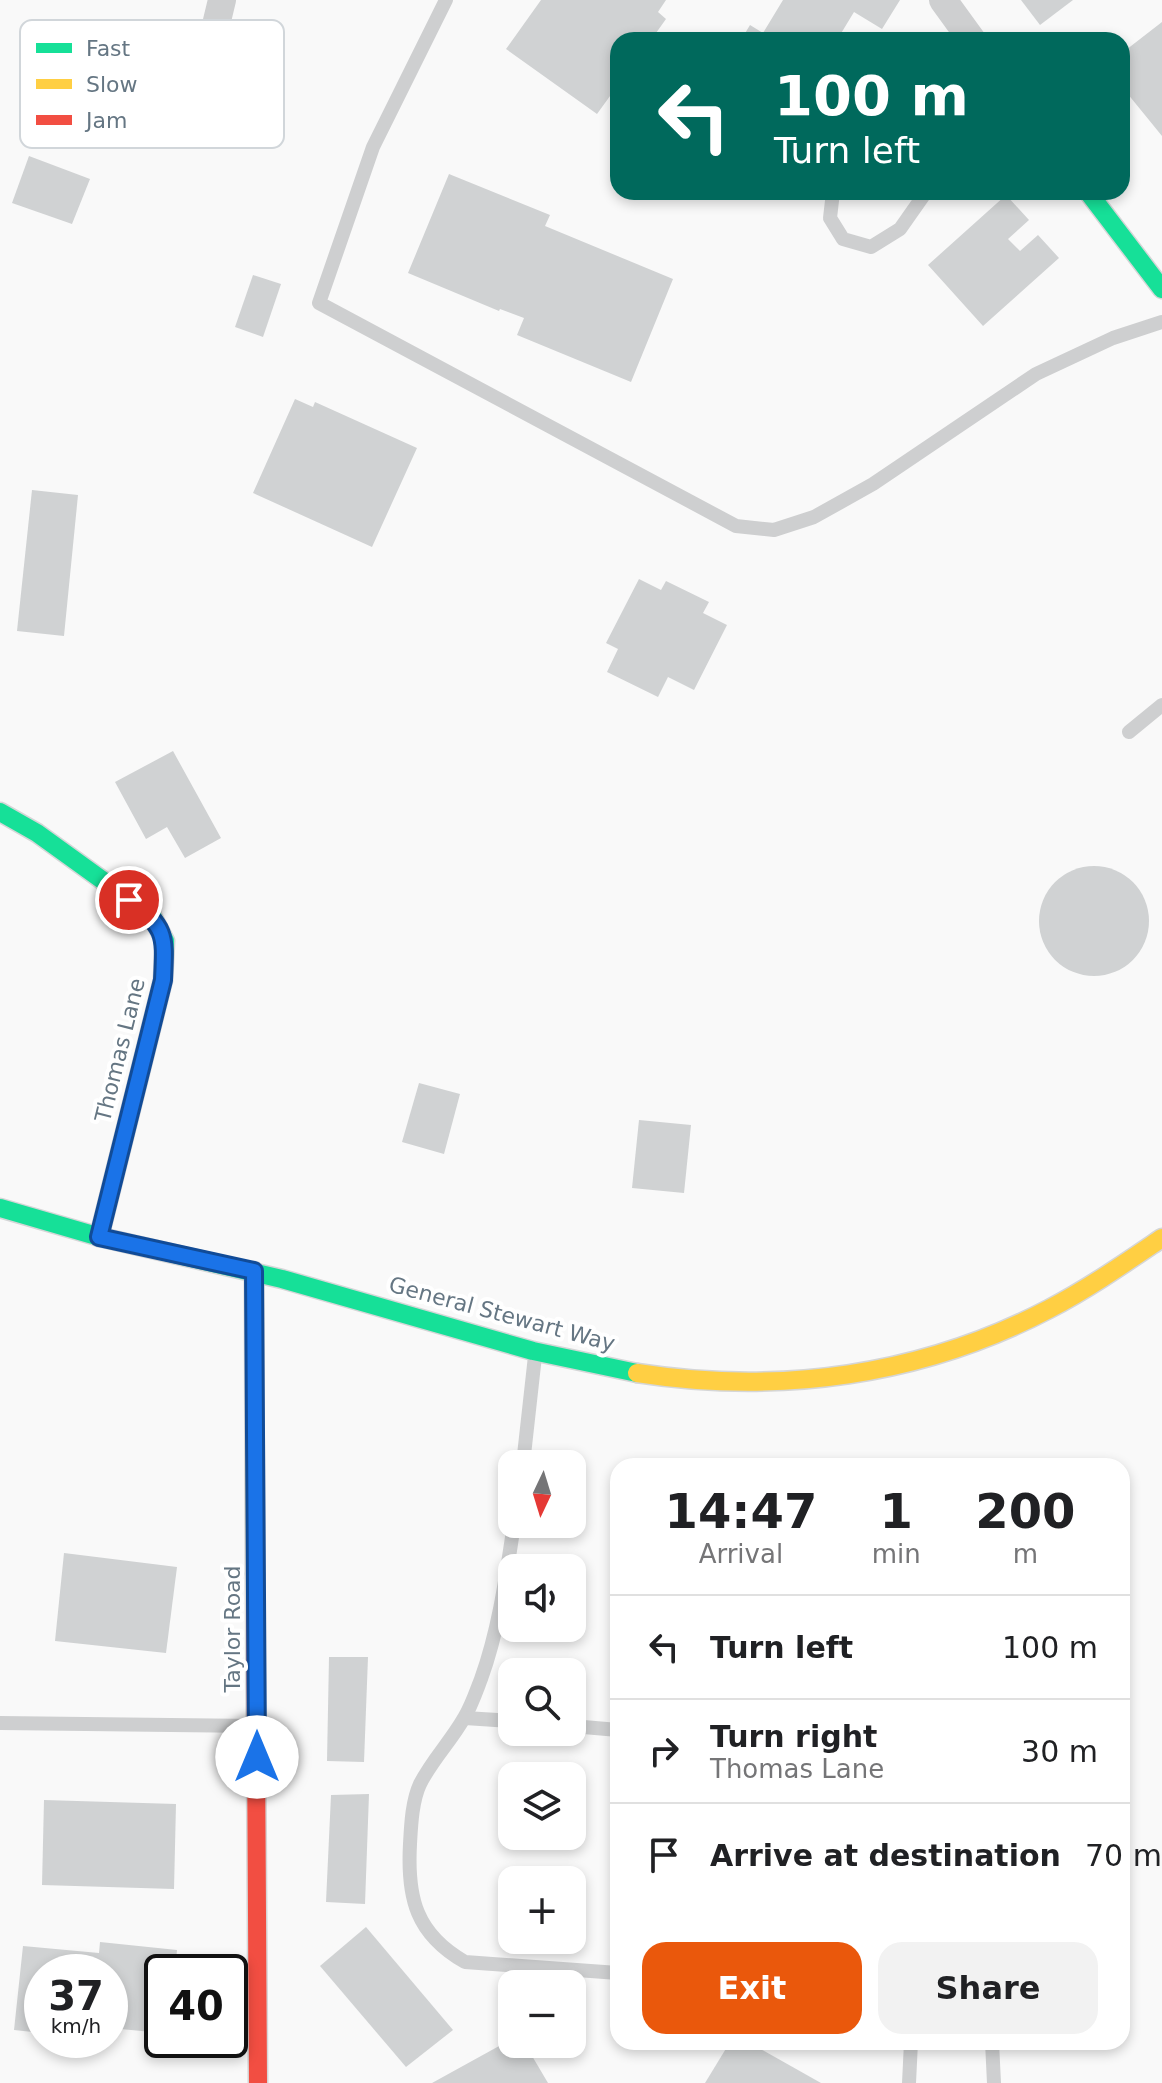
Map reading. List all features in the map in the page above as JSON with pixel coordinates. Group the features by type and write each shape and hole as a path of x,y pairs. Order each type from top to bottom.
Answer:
{"street":[{"path":"217,20 222,0"},
{"path":"943,0 961,32"},
{"path":"1094,200 1162,289"},
{"name":"Thomas Lane","path":"0,812 37,833 152,916 165,941 163,980 99,1237"},
{"name":"General Stewart Way","path":"0,1208 99,1237 254,1271 535,1352 670,1378 775,1384 884,1370 944,1355 986,1340 1055,1307 1117,1271 1162,1238"},
{"name":"Taylor Road","path":"254,1271 261,2073"}],"lane":[{"path":"446,0 373,147 319,303 736,526 774,530 814,517 873,484 1036,374 1113,338 1162,322"},
{"path":"832,200 830,218 843,239 871,247 900,229 920,200"},
{"path":"1129,732 1162,705"},
{"path":"524,1450 535,1352"},
{"path":"512,1538 496,1632 465,1718 440,1751 419,1787 411,1829 409,1870 414,1907 432,1938 447,1952 465,1962 610,1972"},
{"path":"465,1718 498,1720"},
{"path":"0,1723 256,1726"},
{"path":"586,1727 610,1729"},
{"path":"909,2083 911,2050"},
{"path":"992,2050 994,2083"}],"building":[{"path":"541,0 666,0 658,12 666,19 657,32 610,32 610,96 597,114 506,49"},
{"path":"783,0 900,0 882,29 854,12 842,32 764,32"},
{"path":"1021,0 1073,0 1040,25"},
{"path":"1162,22 1162,136 1130,97 1130,47"},
{"path":"750,25 761,32 746,32"},
{"path":"29,156 90,179 72,224 12,203"},
{"path":"449,174 550,215 545,226 673,279 631,382 517,335 524,318 499,311 408,273"},
{"path":"1000,200 1011,200 1029,220 1008,239 1020,251 1038,235 1059,258 983,326 928,265"},
{"path":"253,275 281,284 263,337 235,327"},
{"path":"295,399 313,407 315,402 417,448 372,547 253,493"},
{"path":"32,490 78,495 64,636 17,631"},
{"path":"639,579 661,590 666,581 709,602 703,613 727,625 694,690 668,677 658,697 607,672 618,649 606,643"},
{"path":"173,751 221,838 185,858 167,827 146,839 115,782"},
{"path":"1094,866 1115,870 1133,882 1145,900 1149,921 1145,942 1133,960 1115,972 1094,976 1073,972 1055,960 1043,942 1039,921 1043,900 1055,882 1073,870"},
{"path":"419,1083 460,1094 444,1154 402,1142"},
{"path":"639,1120 691,1125 684,1193 632,1188"},
{"path":"64,1553 177,1567 166,1653 55,1641"},
{"path":"329,1657 368,1657 364,1762 327,1761"},
{"path":"369,1794 365,1904 326,1902 331,1795"},
{"path":"44,1800 176,1804 174,1889 42,1885"},
{"path":"366,1927 453,2030 406,2067 320,1966"},
{"path":"100,1942 177,1950 177,1954 144,1954 144,2031 128,2030 128,1954 24,1954 24,2031 14,2030 23,1946 99,1953"},
{"path":"498,2047 498,2058 533,2058 548,2083 432,2083"},
{"path":"725,2050 762,2050 821,2083 705,2083"}],"traffic: fast":[{"path":"1094,200 1162,289"},
{"path":"0,812 37,833 152,916 165,941 163,980 99,1237"},
{"path":"0,1208 100,1237 282,1279 533,1351 637,1373"}],"traffic: slow":[{"path":"637,1373 743,1382 796,1380 900,1364 1000,1332 1049,1309 1162,1238"},
{"path":"254,1271 255,1574"}],"traffic: jam":[{"path":"255,1574 258,2083"}],"route":[{"path":"129,900 152,916 165,941 163,980 99,1237 254,1271 257,1757"}]}
